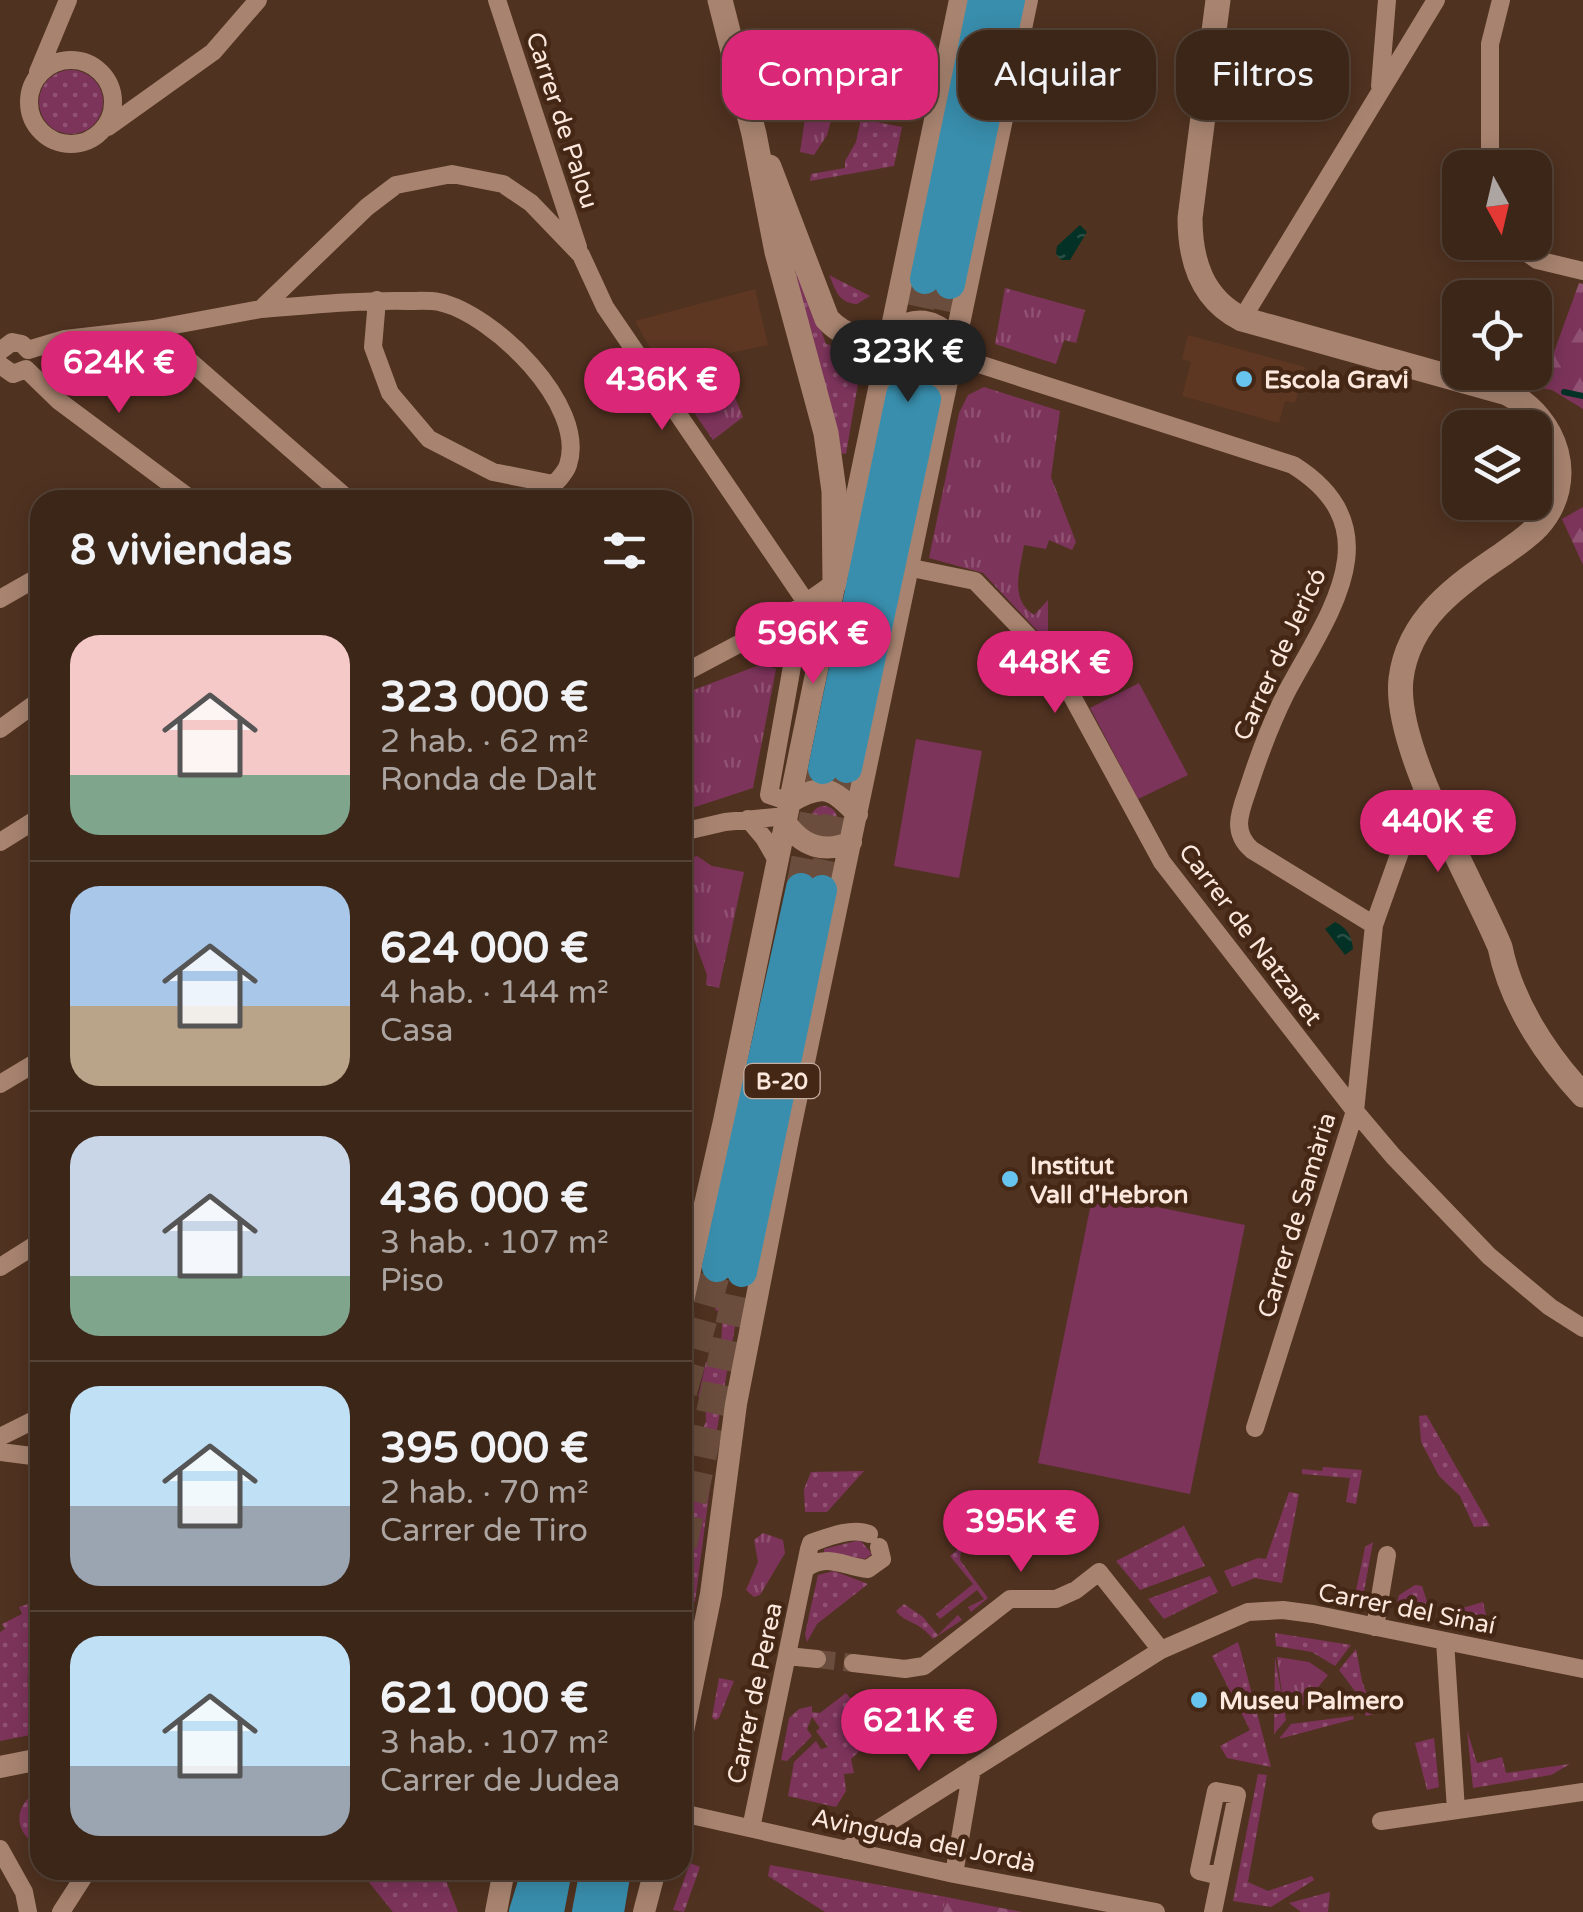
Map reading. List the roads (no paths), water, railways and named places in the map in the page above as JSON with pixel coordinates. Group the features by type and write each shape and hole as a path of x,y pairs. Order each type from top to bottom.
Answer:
{"highway":[{"path":"983,0 938,281 1010,0"},
{"path":"835,768 913,397"},
{"name":"B-20","path":"729,1270 812,889"},
{"path":"524,1912 533,1880"},
{"path":"548,1912 555,1880"},
{"path":"586,1912 593,1880"},
{"path":"608,1912 614,1880"}],"main road":[{"path":"720,0 832,466 834,582"},
{"path":"1218,0 1190,236 1205,286 1226,311 1242,318 1507,393 1532,408 1554,441 1559,480 1546,517 1523,540 1443,598 1425,619 1407,652 1401,680 1402,713 1425,781 1500,947 1505,971 1528,1020 1583,1094"},
{"path":"754,134 827,319 846,334 890,342"},
{"path":"1500,947 1515,966 1550,1033 1583,1077"}],"street":[{"path":"68,0 28,103 31,118 50,140 78,144 104,130 213,52 258,0"},
{"name":"Carrer de Palou","path":"498,0 581,255"},
{"path":"851,842 827,849 804,844 783,809 834,582 848,538 960,0"},
{"path":"692,1687 711,1594 736,1404 1026,0"},
{"path":"1380,87 1387,0"},
{"path":"1242,318 1436,0"},
{"path":"1490,150 1490,44 1501,0"},
{"path":"34,82 48,66 61,60 89,63 102,73 112,91 114,106 104,130"},
{"path":"261,309 367,206 396,186 452,174 503,184 532,202 581,255 605,307 825,630"},
{"path":"1537,260 1583,272"},
{"path":"377,300 373,347 390,393 429,440 494,472 554,484"},
{"path":"28,350 66,339 153,329 261,309 377,300 440,302 484,324 533,369 562,408 570,441 568,467 548,490"},
{"path":"890,342 913,320 926,321 952,354"},
{"path":"153,329 338,490"},
{"path":"0,351 12,342 22,344 30,360 26,369 13,374 0,364"},
{"path":"890,342 902,375 916,380 927,380 952,354"},
{"name":"Carrer de Jericó","path":"952,354 1293,465 1330,496 1344,524 1346,574 1334,606 1274,719 1238,827 1244,843 1252,850 1374,925"},
{"path":"26,369 59,401 172,490"},
{"name":"Carrer de Natzaret","path":"907,567 975,581 1054,664 1143,828 1178,882 1356,1111 1392,1156 1489,1256 1550,1308 1583,1328"},
{"path":"0,599 30,582"},
{"path":"692,669 772,627 834,582"},
{"path":"692,1259 778,862 794,655 790,641 772,627"},
{"path":"0,729 30,707"},
{"name":"Carrer de Samària","path":"1255,1428 1356,1111 1374,925 1425,781"},
{"path":"692,830 783,809 815,789 838,792 857,814"},
{"path":"748,820 783,809"},
{"path":"748,820 778,862"},
{"path":"0,842 30,823"},
{"path":"0,1084 30,1066"},
{"path":"0,1266 30,1248"},
{"path":"0,1437 30,1422"},
{"path":"0,1452 30,1456"},
{"name":"Carrer de Perea","path":"751,1828 805,1569 811,1543 859,1530 874,1541 882,1559 868,1569 818,1560 805,1569"},
{"path":"1376,1627 1387,1556"},
{"path":"854,1663 905,1669 924,1666 1010,1599 1056,1600 1099,1572 1160,1650"},
{"name":"Carrer del Sinaí","path":"845,1850 1160,1650 1248,1612 1282,1610 1583,1669"},
{"path":"1445,1641 1456,1810"},
{"path":"787,1656 816,1659"},
{"path":"0,1767 30,1761"},
{"path":"954,1874 972,1769"},
{"path":"1381,1821 1583,1792"},
{"name":"Avinguda del Jordà","path":"692,1814 954,1874 1156,1912"},
{"path":"0,1849 24,1892 28,1912"},
{"path":"1213,1912 1220,1876"},
{"path":"61,1912 82,1880"},
{"path":"496,1912 502,1880"},
{"path":"644,1912 652,1880"}],"water":[{"path":"1080,225 1087,232 1070,260 1061,260 1056,254 1057,246"},
{"path":"1335,922 1351,940 1353,949 1345,955 1325,929"}],"waterway":[{"path":"1564,392 1583,396"}],"tunnel":[{"path":"901,395 925,279"},
{"path":"926,399 950,284"},
{"path":"801,888 823,769"},
{"path":"822,890 847,771"},
{"path":"692,1356 717,1267"},
{"path":"692,1500 742,1272"},
{"path":"817,1659 853,1663"}],"place":[{"name":"Escola Gravi","path":"1244,379"},
{"name":"Institut Vall d'Hebron","path":"1010,1179"},
{"name":"Museu Palmero","path":"1199,1700"}]}
